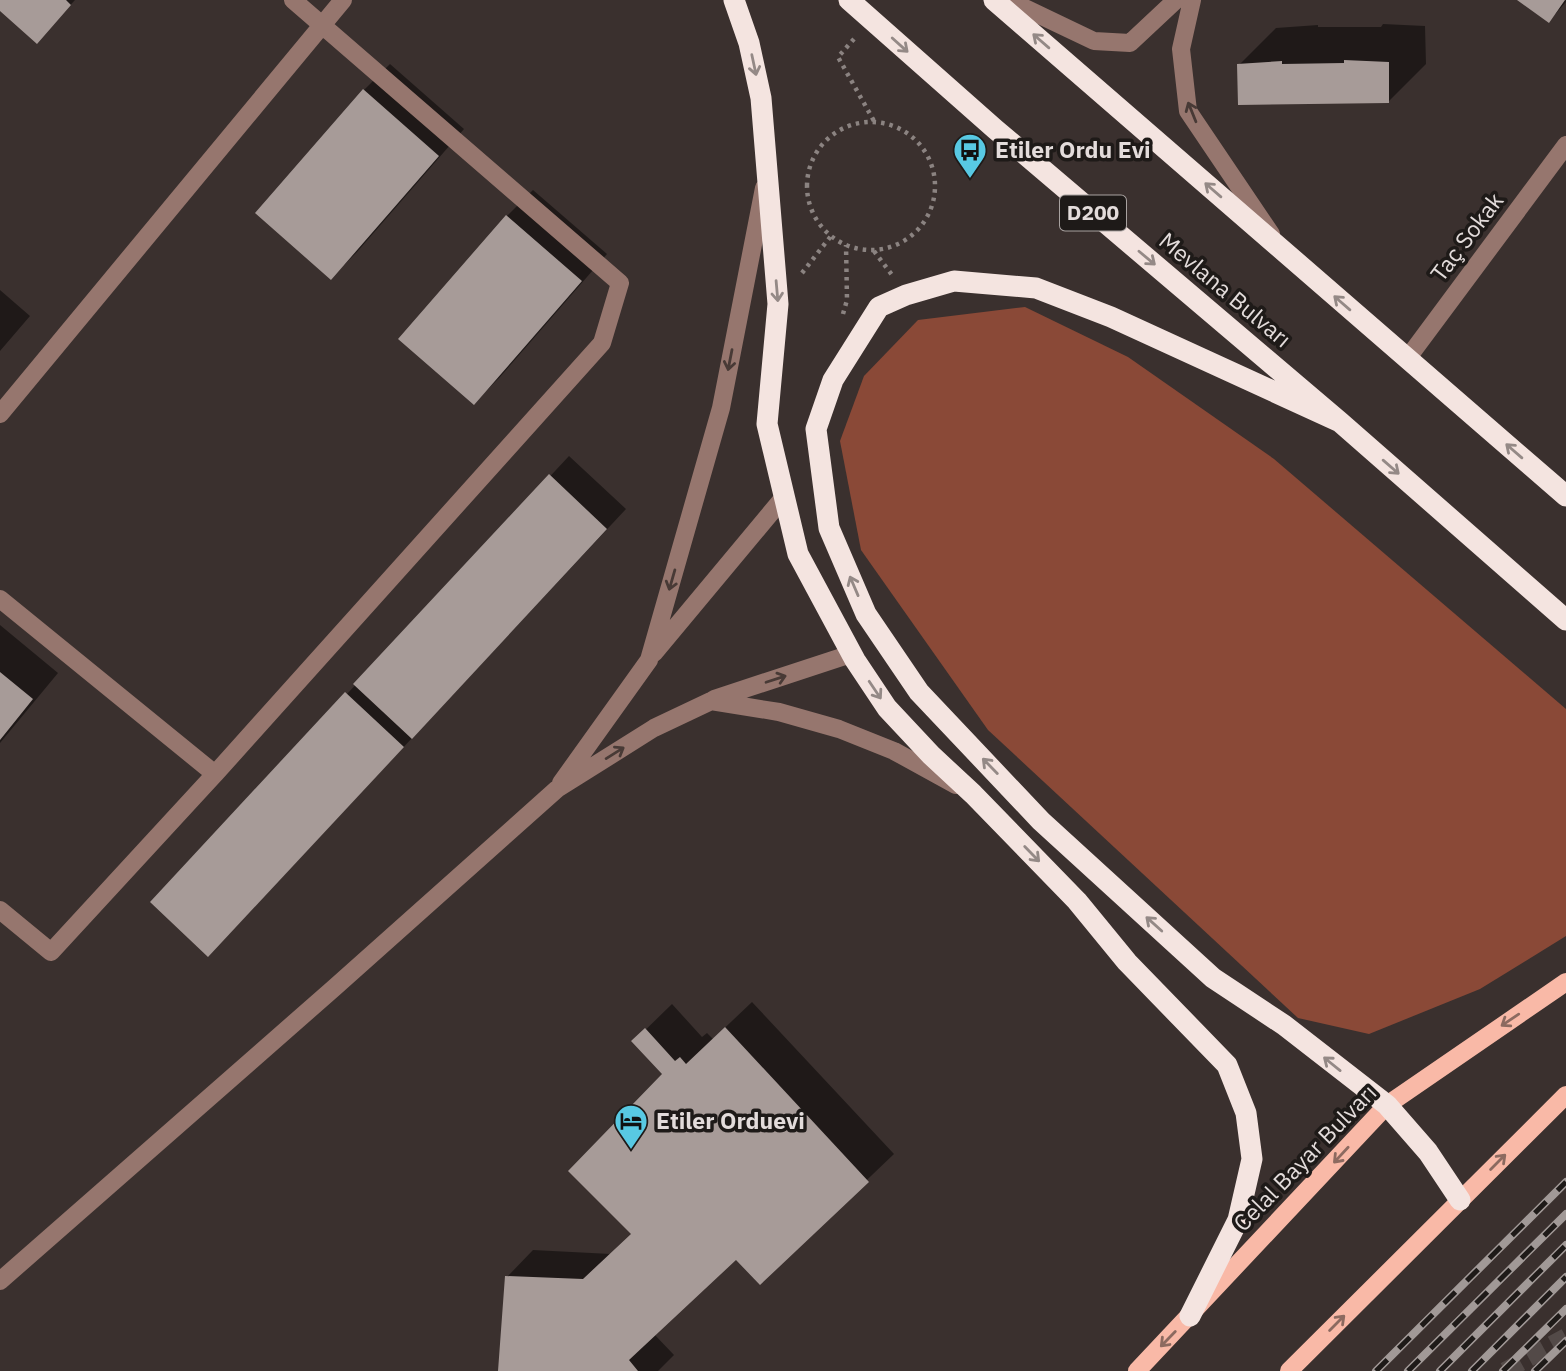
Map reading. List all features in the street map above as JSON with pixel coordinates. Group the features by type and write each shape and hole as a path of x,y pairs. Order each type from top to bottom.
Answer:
{"highway":[{"path":"734,0 749,43 761,98 778,304 767,424 798,554 851,654 887,708 1077,901 1126,962 1227,1065 1246,1113 1252,1159 1238,1220 1190,1316"},
{"name":"Mevlana Bulvarı","path":"849,0 1566,620"},
{"path":"994,0 1566,496"},
{"path":"1340,422 1111,317 1036,288 954,281 906,295 879,307 833,380 816,429 829,528 866,614 919,692 1041,821 1213,978 1284,1025 1387,1105 1428,1152 1460,1200"}],"main road":[{"name":"Celal Bayar Bulvarı","path":"1137,1371 1387,1105 1566,982"},
{"path":"1289,1371 1566,1095"}],"street":[{"path":"0,910 51,952 215,774 602,343 620,283 293,0"},
{"path":"0,414 343,0"},
{"path":"1008,0 1094,41 1130,43 1176,0"},
{"path":"1192,0 1181,49 1188,111 1283,251"},
{"name":"Taç Sokak","path":"1407,359 1566,145"},
{"path":"649,660 721,408 767,173"},
{"path":"557,789 604,719 649,660 784,497"},
{"path":"0,599 215,774"},
{"path":"0,1281 557,789 654,728 711,701 851,654"},
{"path":"711,701 779,712 839,729 894,751 973,794"}],"path":[{"path":"838,57 874,121"},
{"path":"874,121 895,125 914,136 928,154 935,174 935,197 928,217 914,234 895,246 874,251 846,245 831,236 818,223 810,207 806,188 809,167 818,148 833,132 853,123 874,121"},
{"path":"778,304 831,236"},
{"path":"840,326 847,300 846,245"}],"shaded area":[{"path":"1025,307 1128,357 1274,459 1566,709 1566,936 1480,989 1369,1034 1298,1018 988,730 861,550 840,441 864,376 918,320"}],"building":[{"path":"0,0 66,0 71,5 37,44 0,11"},
{"path":"1517,0 1565,0 1549,23"},
{"path":"1344,60 1389,62 1389,103 1238,105 1237,64 1282,61 1282,64 1344,63"},
{"path":"363,89 439,156 331,280 255,213"},
{"path":"506,215 582,281 474,405 398,339"},
{"path":"549,474 607,529 412,739 353,684"},
{"path":"0,672 33,699 0,740"},
{"path":"345,692 404,747 208,957 150,902"},
{"path":"725,1027 869,1182 760,1285 736,1260 629,1360 638,1371 498,1371 505,1276 583,1279 631,1234 568,1171 662,1074 631,1041 645,1028 675,1061 680,1057 686,1064"}],"tunnel":[{"path":"1505,1371 1566,1337"}],"railway":[{"path":"1376,1371 1566,1182"},
{"path":"1408,1371 1566,1214"},
{"path":"1440,1371 1566,1245"},
{"path":"1472,1371 1566,1277"},
{"path":"1503,1371 1566,1309"},
{"path":"1535,1371 1566,1341"}],"place":[{"name":"Etiler Ordu Evi","path":"970,180"},
{"name":"Etiler Orduevi","path":"631,1151"}]}
